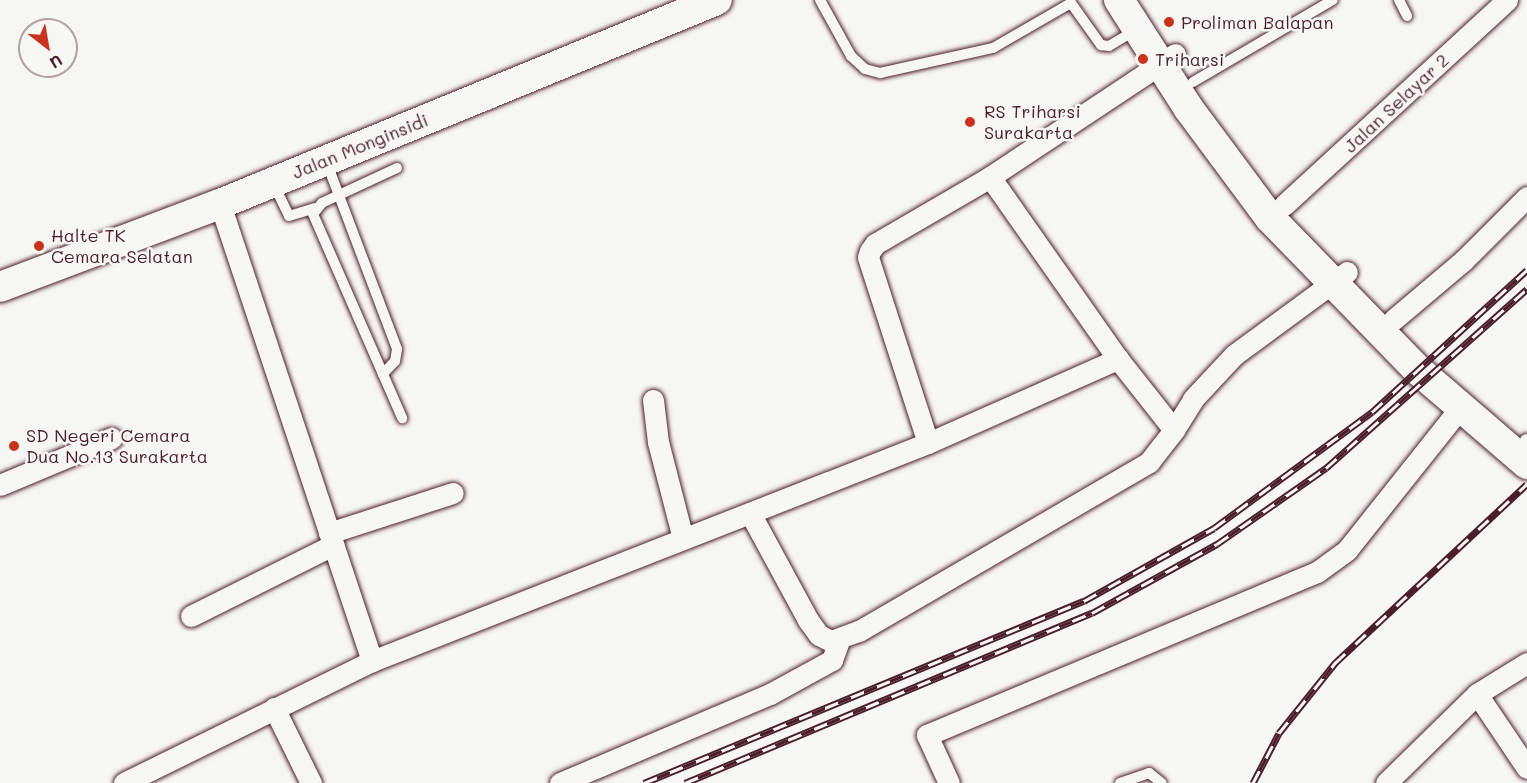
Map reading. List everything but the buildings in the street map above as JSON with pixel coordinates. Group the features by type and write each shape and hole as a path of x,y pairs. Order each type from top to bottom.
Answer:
{"main road":[{"name":"Jalan Monginsidi","path":"0,286 220,204 717,0"},
{"path":"1119,0 1137,29 1167,60 1193,82 1338,278 1393,320 1441,368 1527,446"},
{"path":"1143,0 1167,60 1263,209 1338,278 1460,408 1527,446"}],"street":[{"name":"Jalan Selayar 2","path":"1284,205 1507,0"},
{"path":"928,443 868,257 875,244 990,177 1167,60"},
{"path":"990,177 1118,359 1174,430"},
{"path":"1393,320 1464,260 1527,197"},
{"path":"220,204 372,661"},
{"path":"750,513 808,620 825,640 840,638 887,615 1149,462 1174,430 1193,399 1234,355 1338,278"},
{"path":"124,783 372,661 928,443 1118,359"},
{"path":"653,400 658,442 683,539"},
{"path":"948,783 927,735 1317,573 1347,550 1460,408"},
{"path":"0,485 112,438"},
{"path":"191,616 331,539 453,493"},
{"path":"560,783 770,694 832,660 840,638"},
{"path":"1386,783 1477,694 1527,663"},
{"path":"1477,694 1527,768"},
{"path":"273,708 311,783"}],"lane":[{"path":"820,0 850,56 865,69 880,73 993,48 1071,3 1101,45 1109,46 1137,29"},
{"path":"1193,82 1333,0"},
{"path":"1399,0 1407,16"},
{"path":"326,161 397,349 395,361 383,374"},
{"path":"273,182 289,216 315,208 397,168"},
{"path":"315,208 316,222 402,418"},
{"path":"1120,783 1149,773 1162,783"}],"railway":[{"path":"644,783 1084,601 1214,528 1372,412 1527,270"},
{"path":"685,783 1092,613 1217,544 1326,468 1527,289"},
{"path":"1253,783 1279,733 1335,663 1527,484"}],"place":[{"name":"Proliman Balapan","path":"1169,22"},
{"name":"Triharsi","path":"1143,59"},
{"name":"RS Triharsi Surakarta","path":"970,122"},
{"name":"Halte TK Cemara Selatan","path":"39,246"},
{"name":"SD Negeri Cemara Dua No.13 Surakarta","path":"14,446"}]}
